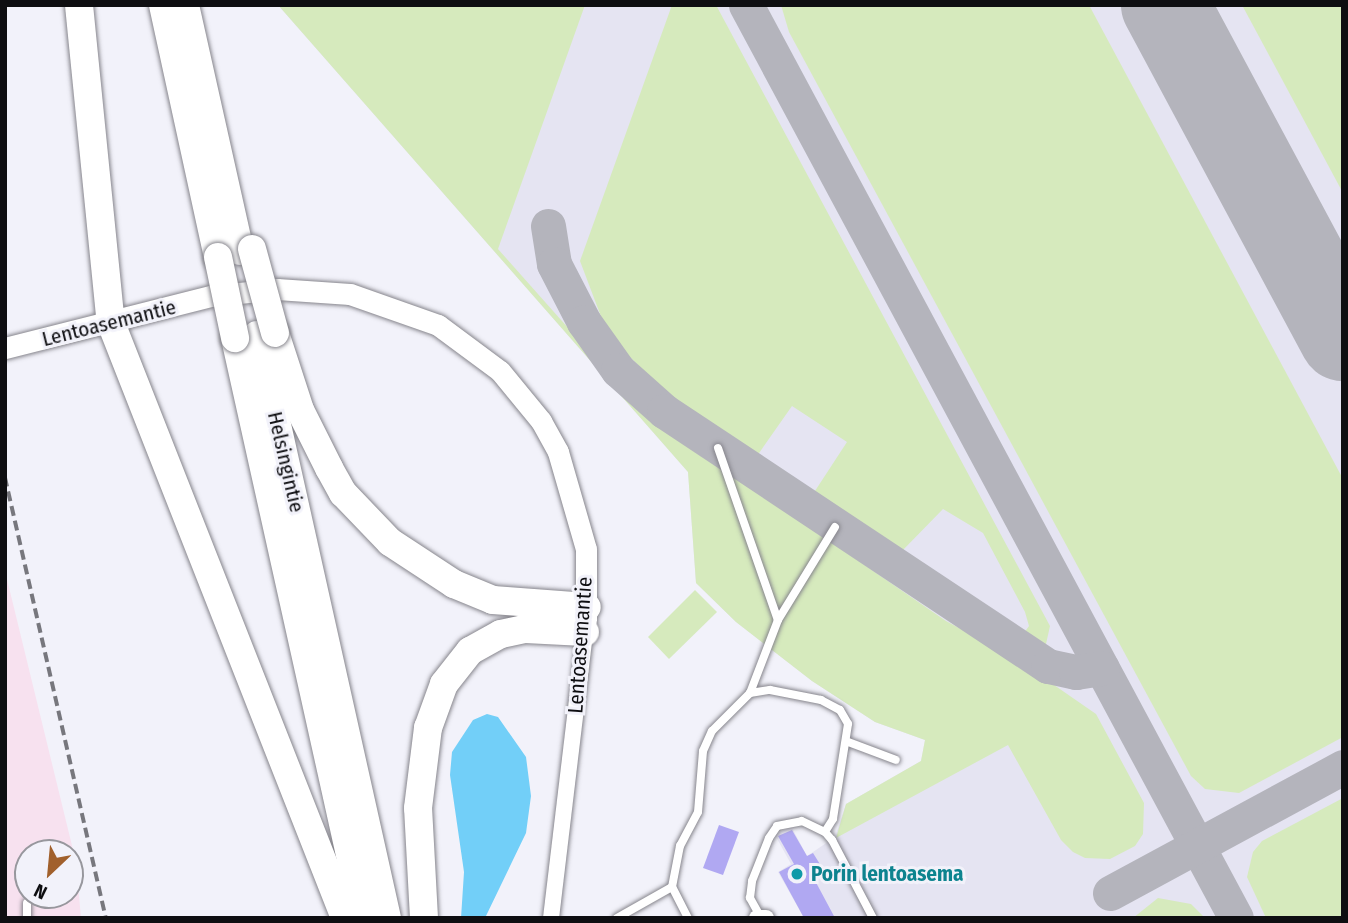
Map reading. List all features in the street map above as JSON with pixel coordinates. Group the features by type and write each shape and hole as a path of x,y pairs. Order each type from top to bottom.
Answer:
{"highway":[{"path":"79,5 111,323 283,751 345,918"},
{"name":"Helsingintie","path":"163,5 237,252"},
{"name":"Helsingintie","path":"185,5 237,252 387,918"},
{"path":"237,252 256,335 300,410 343,493 390,542 420,565 492,600 586,620"},
{"name":"Helsingintie","path":"256,335 364,918"},
{"path":"424,918 418,808 428,728 444,684 470,651 492,637 586,620"}],"main road":[{"name":"Lentoasemantie","path":"5,348 211,296 277,289 349,294 438,325 500,371 522,395 558,452 586,549 586,620"}],"street":[{"name":"Lentoasemantie","path":"551,918 586,620"}],"lane":[{"path":"718,448 778,620"},
{"path":"688,918 673,887 680,846 698,812 703,751 712,731 750,693 778,620 835,527"},
{"path":"750,693 770,690 821,700 840,710 848,724 848,742 837,779 833,819 825,832"},
{"path":"848,742 896,760"},
{"path":"761,917 750,898 752,881 777,826 802,821 825,832 873,918"},
{"path":"617,918 673,887"}],"shaded area":[{"name":"Porin lentoasema","path":"278,5 1343,5 1343,918 804,918 778,872 791,864 775,835 791,826 807,856 835,837 846,804 921,761 925,740 875,722 812,681 736,622 696,583 688,472"},
{"path":"5,571 70,839 14,839 14,909 80,909 81,918 5,918"}],"green space":[{"path":"278,5 585,5 498,249 633,401 658,423 946,621 1018,660 1096,714 1144,803 1143,834 1135,846 1110,859 1085,858 1073,852 1061,840 1008,745 836,838 846,804 921,761 925,740 875,722 812,681 736,622 696,583 688,472"},
{"path":"672,5 716,5 1050,626 1046,644 1035,646 1021,637 1029,626 1025,612 983,533 943,509 902,551 813,494 847,442 792,406 757,456 674,401 608,335 580,261"},
{"path":"781,5 1089,5 1343,479 1343,737 1239,793 1205,789 1191,776 789,32"},
{"path":"1242,5 1343,5 1343,193"},
{"path":"695,590 717,612 669,659 648,637"},
{"path":"1343,798 1343,918 1266,918 1247,877 1253,852 1262,841"},
{"path":"1158,898 1191,904 1205,918 1133,918"}],"water":[{"path":"487,714 498,717 526,757 531,796 526,833 485,918 461,918 464,872 450,775 452,752 473,720"}],"building":[{"path":"719,825 739,832 723,875 703,868"},
{"name":"Porin lentoasema","path":"792,830 807,856 813,853 823,869 812,875 835,918 804,918 779,872 794,864 778,836"}],"taxiway":[{"path":"746,5 1236,918"},
{"path":"548,226 554,264 584,322 618,370 664,411 1048,666 1076,672 1102,668"},
{"path":"1110,893 1343,767"}],"runway":[{"path":"1165,5 1343,337"}],"railway":[{"path":"5,477 106,918"}],"place":[{"name":"Porin lentoasema","path":"797,874"}]}
